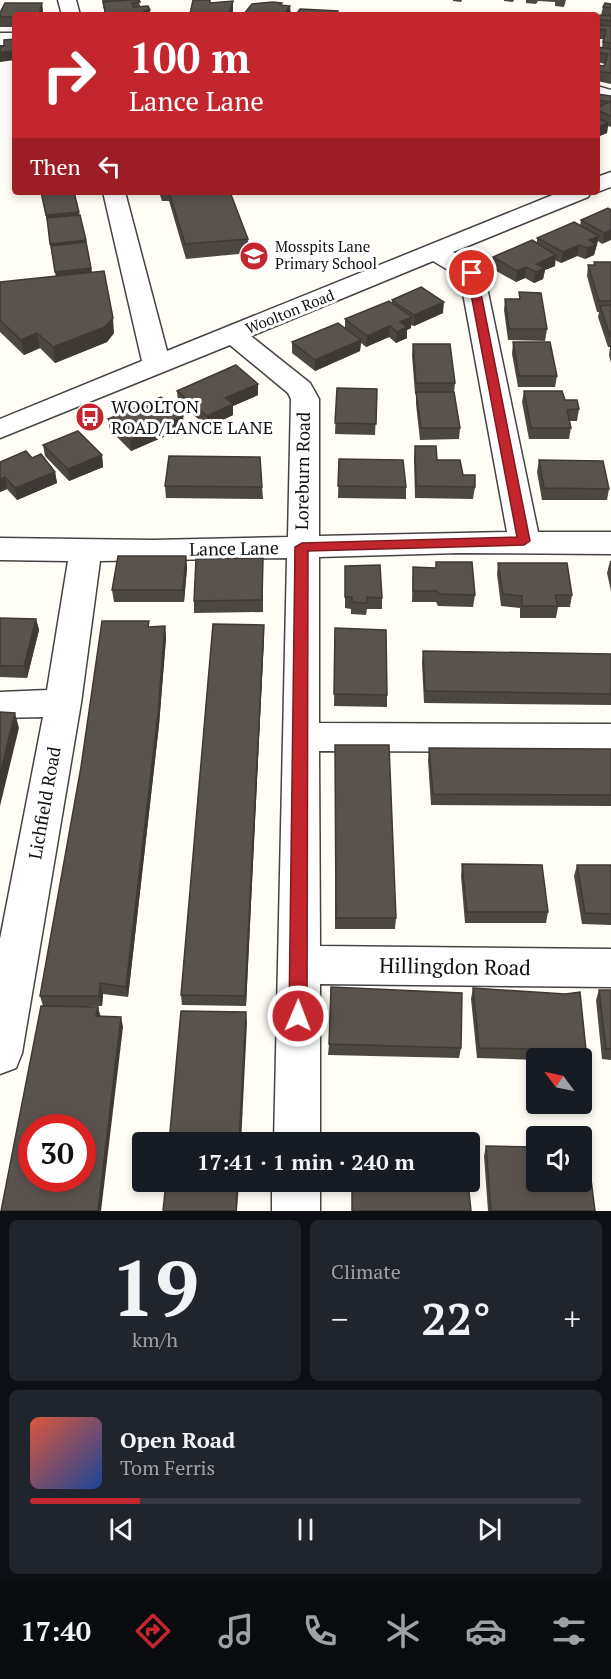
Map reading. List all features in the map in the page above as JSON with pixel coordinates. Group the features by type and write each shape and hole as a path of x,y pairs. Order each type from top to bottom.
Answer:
{"street":[{"path":"115,195 157,365"},
{"name":"Woolton Road","path":"0,429 573,195"},
{"path":"435,252 472,273 524,541"},
{"name":"Loreburn Road","path":"234,335 300,389 305,399 297,1132"},
{"name":"Lance Lane","path":"0,549 85,552 524,541 611,543"},
{"name":"Lichfield Road","path":"0,1053 14,897 63,703 85,552"},
{"path":"0,705 63,703"},
{"path":"300,737 611,738"},
{"name":"Hillingdon Road","path":"299,965 611,969"},
{"path":"296,1192 296,1211"}],"building":[{"path":"139,0 140,2 132,3 133,7 148,6 150,10 105,12 103,2"},
{"path":"193,0 210,0 210,3 233,1 230,12 190,12"},
{"path":"273,2 290,6 286,12 245,12 252,4"},
{"path":"5,3 42,3 40,12 12,12 12,17 0,17"},
{"path":"605,3 611,4 611,8 603,7"},
{"path":"300,9 338,11 338,12 298,12"},
{"path":"611,13 611,21 600,19 600,15 610,16"},
{"path":"600,25 611,26 611,43 603,42 606,30 600,29"},
{"path":"12,39 12,51 0,52 0,47 4,46 4,40"},
{"path":"600,47 611,49 611,73 600,71 600,65 604,66 608,54 600,53"},
{"path":"600,94 611,96 611,116 600,111 600,106 609,102 600,100"},
{"path":"600,119 608,123 600,127"},
{"path":"42,195 75,195 79,212 46,215"},
{"path":"170,195 231,195 248,239 185,244"},
{"path":"608,208 611,210 611,230 604,233 581,220"},
{"path":"80,215 86,240 50,244 47,218"},
{"path":"574,222 599,236 589,240 596,245 587,248 579,245 563,252 537,238"},
{"path":"532,240 556,255 536,264 545,268 536,272 526,267 517,271 493,257"},
{"path":"86,242 91,268 55,272 51,246"},
{"path":"594,262 611,262 611,301 599,301 588,265 595,265"},
{"path":"104,271 113,318 105,327 53,347 37,333 21,340 0,320 0,282"},
{"path":"421,287 444,302 414,315 392,300"},
{"path":"519,292 541,293 547,329 509,329 505,299 520,299"},
{"path":"389,301 412,317 400,322 407,327 397,332 390,326 367,336 345,319"},
{"path":"611,305 611,336 610,336 600,306"},
{"path":"338,323 361,340 315,360 292,342"},
{"path":"513,342 550,342 557,376 519,376"},
{"path":"413,344 450,344 455,383 416,383"},
{"path":"236,365 258,384 225,398 233,404 207,416 177,391"},
{"path":"337,388 377,389 376,424 335,423"},
{"path":"524,391 562,391 565,400 577,400 579,409 567,410 571,428 531,428"},
{"path":"416,392 454,392 460,428 421,428"},
{"path":"161,397 183,416 130,440 108,419"},
{"path":"78,431 102,455 68,469 43,445"},
{"path":"415,446 436,446 437,460 460,460 463,475 475,475 475,487 416,486"},
{"path":"26,451 32,458 41,454 55,472 15,488 5,477 0,479 0,462"},
{"path":"169,456 260,457 262,487 165,486"},
{"path":"339,459 403,460 406,487 338,486"},
{"path":"539,460 603,461 609,489 544,488"},
{"path":"118,556 186,556 183,590 112,590"},
{"path":"263,558 262,600 194,601 196,559"},
{"path":"436,562 472,562 475,595 413,591 413,567 436,568"},
{"path":"498,563 567,563 572,595 555,595 558,606 522,606 522,596 503,594"},
{"path":"380,565 382,598 367,597 367,603 352,602 352,597 345,597 345,566"},
{"path":"0,618 36,619 24,666 0,666"},
{"path":"102,621 149,621 148,627 165,626 158,713 126,987 100,983 99,996 40,996 81,767"},
{"path":"213,624 264,625 245,996 181,995"},
{"path":"335,628 386,630 387,695 334,694"},
{"path":"423,651 611,654 611,694 425,691"},
{"path":"0,712 15,713 0,774"},
{"path":"335,745 389,745 396,918 336,918"},
{"path":"429,748 611,749 611,795 433,794"},
{"path":"462,864 542,865 548,912 467,912"},
{"path":"577,865 611,865 611,914 585,913"},
{"path":"331,987 462,993 461,1048 329,1044"},
{"path":"473,988 565,994 580,992 586,1048 479,1048"},
{"path":"599,990 611,990 611,1049 606,1049"},
{"path":"41,1006 98,1007 96,1016 121,1017 98,1211 1,1211 18,1124 18,1192 96,1192 96,1114 20,1114"},
{"path":"181,1011 246,1012 240,1132 170,1132"},
{"path":"486,1146 526,1147 526,1192 592,1192 592,1187 595,1211 491,1211"},
{"path":"165,1192 237,1192 236,1211 163,1211"},
{"path":"352,1192 469,1192 471,1211 352,1211"}],"place":[{"name":"Mosspits Lane Primary School","path":"254,256"},
{"name":"WOOLTON ROAD/LANCE LANE","path":"90,417"}],"route":[{"path":"298,1016 302,547 524,541 472,273"}]}
